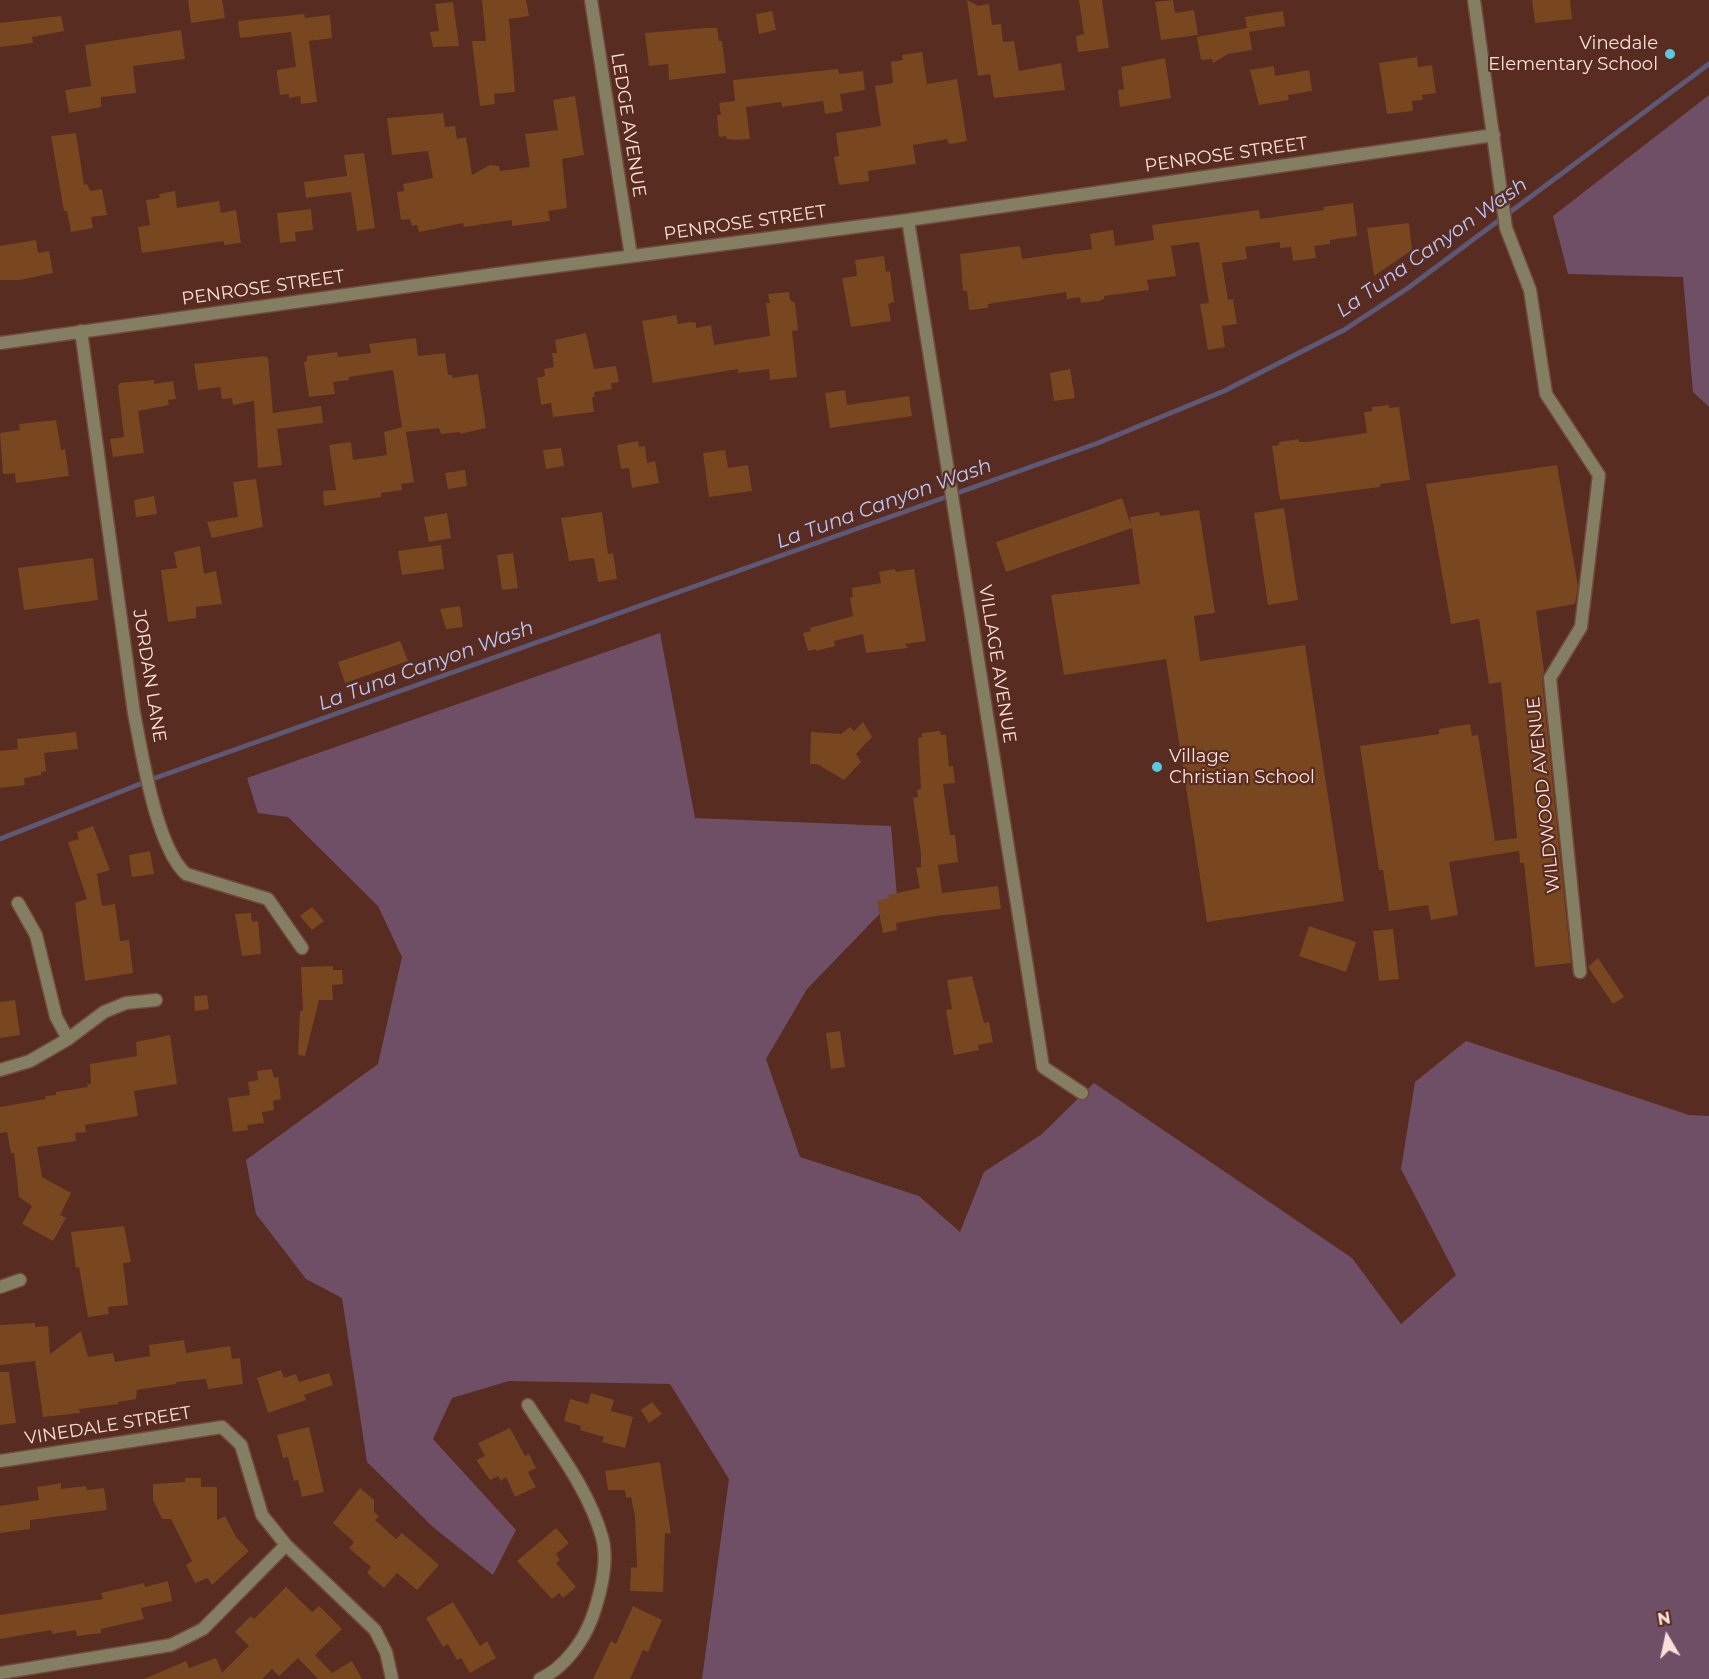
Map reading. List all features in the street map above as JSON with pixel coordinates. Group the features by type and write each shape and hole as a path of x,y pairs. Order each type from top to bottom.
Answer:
{"street":[{"name":"LEDGE AVENUE","path":"591,0 631,256"},
{"name":"WILDWOOD AVENUE","path":"1474,0 1506,228 1530,290 1546,394 1599,475 1581,627 1550,678 1580,972"},
{"name":"PENROSE STREET","path":"0,343 908,220 1494,135"},
{"name":"VILLAGE AVENUE","path":"908,220 1043,1067 1082,1093"},
{"name":"JORDAN LANE","path":"81,331 134,712 146,771 168,848 176,865 186,874 268,899 302,948"},
{"path":"18,903 36,935 56,1017 68,1039"},
{"path":"0,1070 30,1061 68,1039 104,1012 126,1003 156,1000"},
{"path":"0,1287 20,1280"},
{"path":"528,1405 580,1485 603,1539 602,1589 585,1637 552,1673 540,1679"},
{"name":"VINEDALE STREET","path":"0,1461 222,1427 241,1445 262,1515 286,1545"},
{"path":"0,1673 171,1645 203,1629 286,1545 375,1630 386,1652 392,1679"}],"shaded area":[{"path":"1709,95 1709,407 1693,392 1683,277 1568,274 1553,216"},
{"path":"660,633 695,818 891,826 897,896 807,989 766,1059 800,1157 919,1196 960,1232 984,1172 1042,1134 1094,1083 1352,1258 1401,1324 1456,1275 1401,1169 1415,1082 1466,1041 1689,1115 1709,1116 1709,1679 702,1679 729,1479 670,1384 509,1381 452,1398 433,1439 516,1530 493,1575 433,1527 367,1462 342,1298 306,1279 256,1214 246,1160 378,1064 402,957 378,906 288,817 258,813 247,778"}],"building":[{"path":"188,0 222,0 225,18 191,23"},
{"path":"482,0 526,0 529,16 509,19 515,92 494,94 495,104 480,106 472,41 486,41"},
{"path":"967,0 978,6 989,4 992,25 1001,24 1003,42 1014,41 1019,71 1061,63 1065,90 994,98 990,74 978,76"},
{"path":"1079,0 1102,0 1109,48 1078,52 1076,36 1084,34"},
{"path":"1173,0 1175,13 1194,10 1198,35 1161,40 1155,2"},
{"path":"1532,0 1570,0 1572,19 1535,23"},
{"path":"453,2 459,46 433,47 430,32 439,31 435,4"},
{"path":"772,11 776,30 759,34 756,14"},
{"path":"1283,11 1285,26 1249,32 1252,50 1228,54 1213,63 1212,59 1201,60 1197,37 1247,28 1245,17"},
{"path":"304,14 305,18 330,15 332,38 309,41 317,102 301,104 300,96 289,98 289,94 280,95 277,74 277,70 296,67 291,32 240,38 238,21"},
{"path":"61,16 64,31 32,37 33,43 0,47 0,23"},
{"path":"717,28 719,41 722,41 726,73 669,80 668,64 649,66 645,33"},
{"path":"181,30 185,59 133,66 136,93 101,97 101,107 69,113 65,90 91,86 85,45"},
{"path":"922,52 927,84 957,79 967,141 951,144 947,139 913,145 916,164 868,171 869,181 839,185 834,157 839,156 836,133 881,126 875,86 893,83 891,62 903,60 902,55"},
{"path":"1417,57 1418,67 1432,65 1436,93 1422,95 1423,100 1412,101 1413,111 1387,114 1379,63"},
{"path":"1165,58 1171,98 1120,107 1118,90 1124,89 1121,67"},
{"path":"1274,66 1275,76 1309,70 1312,91 1288,95 1289,100 1259,105 1250,70"},
{"path":"838,69 839,74 863,71 865,90 840,94 843,111 825,114 823,101 782,107 781,102 746,107 750,139 735,140 727,139 726,136 719,137 717,115 721,115 719,103 735,101 733,80"},
{"path":"575,96 584,155 562,159 567,208 548,211 550,221 512,226 512,220 464,227 463,223 419,232 417,225 412,226 410,219 401,220 397,192 404,191 403,184 433,178 428,151 392,155 387,118 443,113 445,127 455,126 457,139 466,137 472,175 490,165 499,166 500,171 530,167 525,134 558,130 553,100"},
{"path":"76,133 84,185 87,184 90,191 102,189 107,215 91,217 93,228 71,232 67,211 64,211 51,136"},
{"path":"364,153 375,228 357,231 351,192 306,198 304,182 347,176 344,155"},
{"path":"175,191 177,208 219,201 221,213 236,210 241,243 224,245 224,241 142,253 138,227 150,225 146,200 160,198 159,194"},
{"path":"1353,203 1357,236 1330,240 1330,244 1314,246 1316,258 1293,261 1291,247 1280,248 1280,242 1245,247 1247,259 1222,263 1228,300 1233,299 1237,324 1222,326 1225,347 1208,350 1200,304 1209,303 1199,242 1171,246 1176,276 1147,280 1149,290 1104,296 1104,299 1099,301 1081,303 1080,297 1067,299 1066,292 988,304 988,308 969,310 967,291 963,291 960,254 1020,246 1022,259 1092,249 1090,234 1113,230 1115,246 1154,240 1152,225 1259,210 1260,219 1324,210 1323,207"},
{"path":"311,209 313,230 295,232 296,241 280,243 277,213"},
{"path":"1409,223 1412,250 1374,276 1367,228"},
{"path":"36,240 38,253 49,251 53,273 20,280 0,280 0,246"},
{"path":"884,256 886,272 890,271 894,302 888,304 891,321 851,327 842,278 857,276 855,260"},
{"path":"789,292 790,300 795,303 798,330 792,331 797,377 770,380 769,369 738,373 738,369 653,383 642,321 676,315 678,324 696,323 696,328 711,325 714,345 770,336 766,303 770,303 768,294"},
{"path":"586,333 594,369 616,366 619,382 611,383 612,389 594,392 595,397 592,397 594,412 553,417 551,403 541,405 537,378 545,376 544,369 554,367 552,353 557,353 555,340"},
{"path":"416,338 418,356 445,353 448,375 452,375 452,378 478,374 486,428 460,434 460,432 441,434 439,428 406,432 414,482 401,484 402,490 381,493 381,497 324,506 323,491 336,490 329,445 351,442 353,460 387,455 384,432 402,427 393,370 333,382 335,394 309,397 304,362 307,361 307,356 337,352 338,357 371,353 369,344"},
{"path":"264,356 268,358 273,413 321,406 323,423 277,429 282,465 258,468 254,401 233,405 232,398 222,399 220,387 198,390 194,364"},
{"path":"1070,369 1075,398 1054,401 1050,373"},
{"path":"154,380 154,384 173,381 176,399 168,400 169,405 138,411 144,453 113,457 110,439 124,437 118,386 120,383"},
{"path":"845,390 847,405 909,396 912,416 830,428 825,393"},
{"path":"1389,405 1389,408 1399,407 1410,480 1380,484 1380,487 1280,500 1272,446 1279,445 1279,442 1299,439 1299,442 1307,442 1367,433 1364,412 1372,411 1372,407"},
{"path":"56,420 61,450 65,449 69,476 16,483 15,473 3,474 0,433 20,430 19,424"},
{"path":"638,441 639,447 645,446 647,463 655,461 659,483 632,488 629,468 621,469 617,445"},
{"path":"561,448 564,466 546,469 543,450"},
{"path":"725,450 728,468 748,465 752,491 709,497 703,453"},
{"path":"1557,465 1578,586 1575,604 1536,611 1544,671 1542,679 1571,963 1535,967 1524,863 1520,863 1519,851 1449,862 1458,915 1431,920 1428,905 1389,911 1383,870 1379,870 1360,746 1439,734 1439,729 1470,724 1472,736 1478,735 1495,841 1517,838 1501,682 1489,684 1479,619 1451,624 1426,484"},
{"path":"465,470 467,486 448,489 445,473"},
{"path":"256,479 263,527 212,538 207,522 238,517 233,482"},
{"path":"154,496 157,514 136,517 134,500"},
{"path":"1122,498 1131,525 1130,517 1159,512 1160,516 1199,510 1215,613 1194,616 1200,661 1305,645 1344,901 1207,922 1166,659 1064,675 1051,595 1140,584 1132,528 1006,572 996,542"},
{"path":"1284,508 1298,600 1268,605 1254,513"},
{"path":"602,512 608,554 613,553 617,579 598,582 594,558 569,561 561,518"},
{"path":"447,513 451,538 429,542 424,517"},
{"path":"441,545 444,569 402,575 398,551"},
{"path":"200,546 204,574 216,571 222,604 196,607 196,618 168,622 161,570 177,568 174,552"},
{"path":"513,553 518,588 502,590 497,555"},
{"path":"93,558 98,600 24,610 18,568"},
{"path":"895,569 896,572 914,569 926,641 905,644 908,648 866,653 863,634 834,641 835,646 808,651 803,633 811,631 810,628 853,616 850,598 853,597 852,588 881,583 879,572"},
{"path":"460,606 463,627 446,629 440,609"},
{"path":"400,641 408,661 345,683 338,662"},
{"path":"863,722 872,737 856,754 861,762 844,780 817,764 810,764 811,732 841,734 850,727 854,731"},
{"path":"940,731 941,735 946,735 949,767 953,766 955,783 943,784 950,835 955,835 958,862 938,865 942,893 998,886 1001,909 896,923 897,930 883,933 877,901 889,898 888,895 920,888 916,868 921,867 921,854 913,798 918,797 917,790 921,789 918,738 922,737 922,733"},
{"path":"76,732 78,749 44,753 46,771 41,772 41,775 24,778 25,785 0,788 0,751 18,749 17,739"},
{"path":"93,826 110,870 97,874 102,906 115,904 120,941 129,940 133,973 85,981 75,903 87,899 68,842 79,839 77,832"},
{"path":"150,851 154,874 132,877 129,855"},
{"path":"312,907 324,921 312,930 300,916"},
{"path":"251,913 252,922 258,921 261,954 242,956 235,914"},
{"path":"1309,926 1356,942 1346,972 1299,956"},
{"path":"1393,929 1399,979 1379,981 1373,931"},
{"path":"1598,958 1624,997 1613,1004 1588,967"},
{"path":"333,966 333,970 342,970 343,984 332,985 333,1000 319,1000 305,1056 298,1055 300,1011 303,1011 301,967"},
{"path":"972,976 984,1023 989,1022 993,1042 978,1045 979,1050 954,1055 946,1010 952,1009 947,980"},
{"path":"207,995 209,1009 195,1011 194,996"},
{"path":"15,1000 20,1035 0,1038 0,1002"},
{"path":"840,1031 845,1067 831,1069 826,1033"},
{"path":"170,1035 177,1084 134,1091 138,1116 85,1125 86,1132 75,1133 76,1141 37,1147 42,1177 71,1193 60,1215 66,1218 53,1241 22,1224 32,1206 19,1197 14,1153 11,1153 7,1132 0,1133 0,1107 46,1099 45,1096 56,1095 56,1092 88,1087 87,1084 91,1084 90,1064 137,1056 136,1042"},
{"path":"272,1069 274,1078 278,1077 281,1099 273,1101 274,1110 262,1112 264,1123 247,1125 248,1130 233,1132 228,1098 250,1095 248,1082 258,1080 257,1071"},
{"path":"124,1226 131,1262 123,1263 128,1305 108,1307 109,1314 88,1317 79,1267 76,1268 71,1232"},
{"path":"35,1323 35,1327 48,1326 50,1354 81,1331 88,1357 113,1353 115,1362 150,1356 149,1345 184,1340 186,1353 230,1346 232,1359 240,1358 243,1384 208,1389 206,1379 176,1382 176,1384 137,1390 136,1399 118,1402 119,1404 79,1409 80,1413 43,1417 35,1361 0,1365 0,1325"},
{"path":"281,1370 284,1378 296,1374 299,1382 329,1373 333,1385 304,1395 306,1400 268,1413 257,1378"},
{"path":"0,1372 9,1372 16,1423 0,1425"},
{"path":"591,1393 614,1400 611,1411 633,1417 625,1448 602,1442 604,1437 580,1430 581,1426 564,1421 570,1399 588,1404"},
{"path":"652,1402 662,1414 649,1423 641,1410"},
{"path":"309,1427 324,1492 302,1497 298,1480 294,1481 288,1457 283,1458 277,1435"},
{"path":"510,1428 525,1456 529,1454 536,1468 528,1472 536,1487 515,1497 506,1477 501,1481 498,1476 490,1480 476,1460 485,1456 478,1443"},
{"path":"660,1462 671,1534 665,1533 663,1592 630,1591 631,1567 637,1568 635,1516 631,1497 626,1498 625,1490 608,1490 605,1471"},
{"path":"185,1478 201,1478 201,1487 217,1487 217,1520 225,1516 236,1537 249,1551 212,1585 208,1578 195,1583 186,1565 192,1561 171,1519 162,1519 153,1500 153,1484 185,1482"},
{"path":"61,1483 61,1489 86,1486 87,1490 104,1488 107,1510 30,1520 30,1529 0,1533 0,1506 39,1500 37,1487"},
{"path":"360,1488 374,1500 374,1512 379,1516 375,1520 396,1539 402,1533 439,1565 417,1590 397,1573 384,1588 367,1573 371,1567 349,1548 354,1542 333,1523"},
{"path":"556,1528 569,1543 556,1554 560,1560 556,1563 576,1587 563,1598 559,1593 552,1599 517,1561"},
{"path":"168,1581 172,1601 141,1608 144,1619 101,1629 101,1633 77,1636 76,1630 52,1634 51,1630 0,1639 0,1615 103,1599 101,1593 144,1583 145,1587"},
{"path":"286,1587 312,1612 319,1606 342,1629 315,1655 332,1673 352,1661 362,1679 318,1679 298,1658 279,1676 272,1669 262,1679 144,1679 186,1661 189,1668 216,1658 222,1673 249,1646 235,1632 251,1616 254,1619"},
{"path":"453,1602 480,1646 487,1641 496,1658 470,1673 461,1658 457,1660 448,1644 443,1647 426,1618"},
{"path":"633,1606 662,1620 648,1652 643,1650 630,1679 593,1679 611,1641 616,1644"}],"waterway":[{"name":"La Tuna Canyon Wash","path":"0,839 158,777 1098,443 1224,391 1344,330 1408,288 1709,64"}],"place":[{"name":"Vinedale Elementary School","path":"1670,54"},
{"name":"Village Christian School","path":"1157,767"}]}
